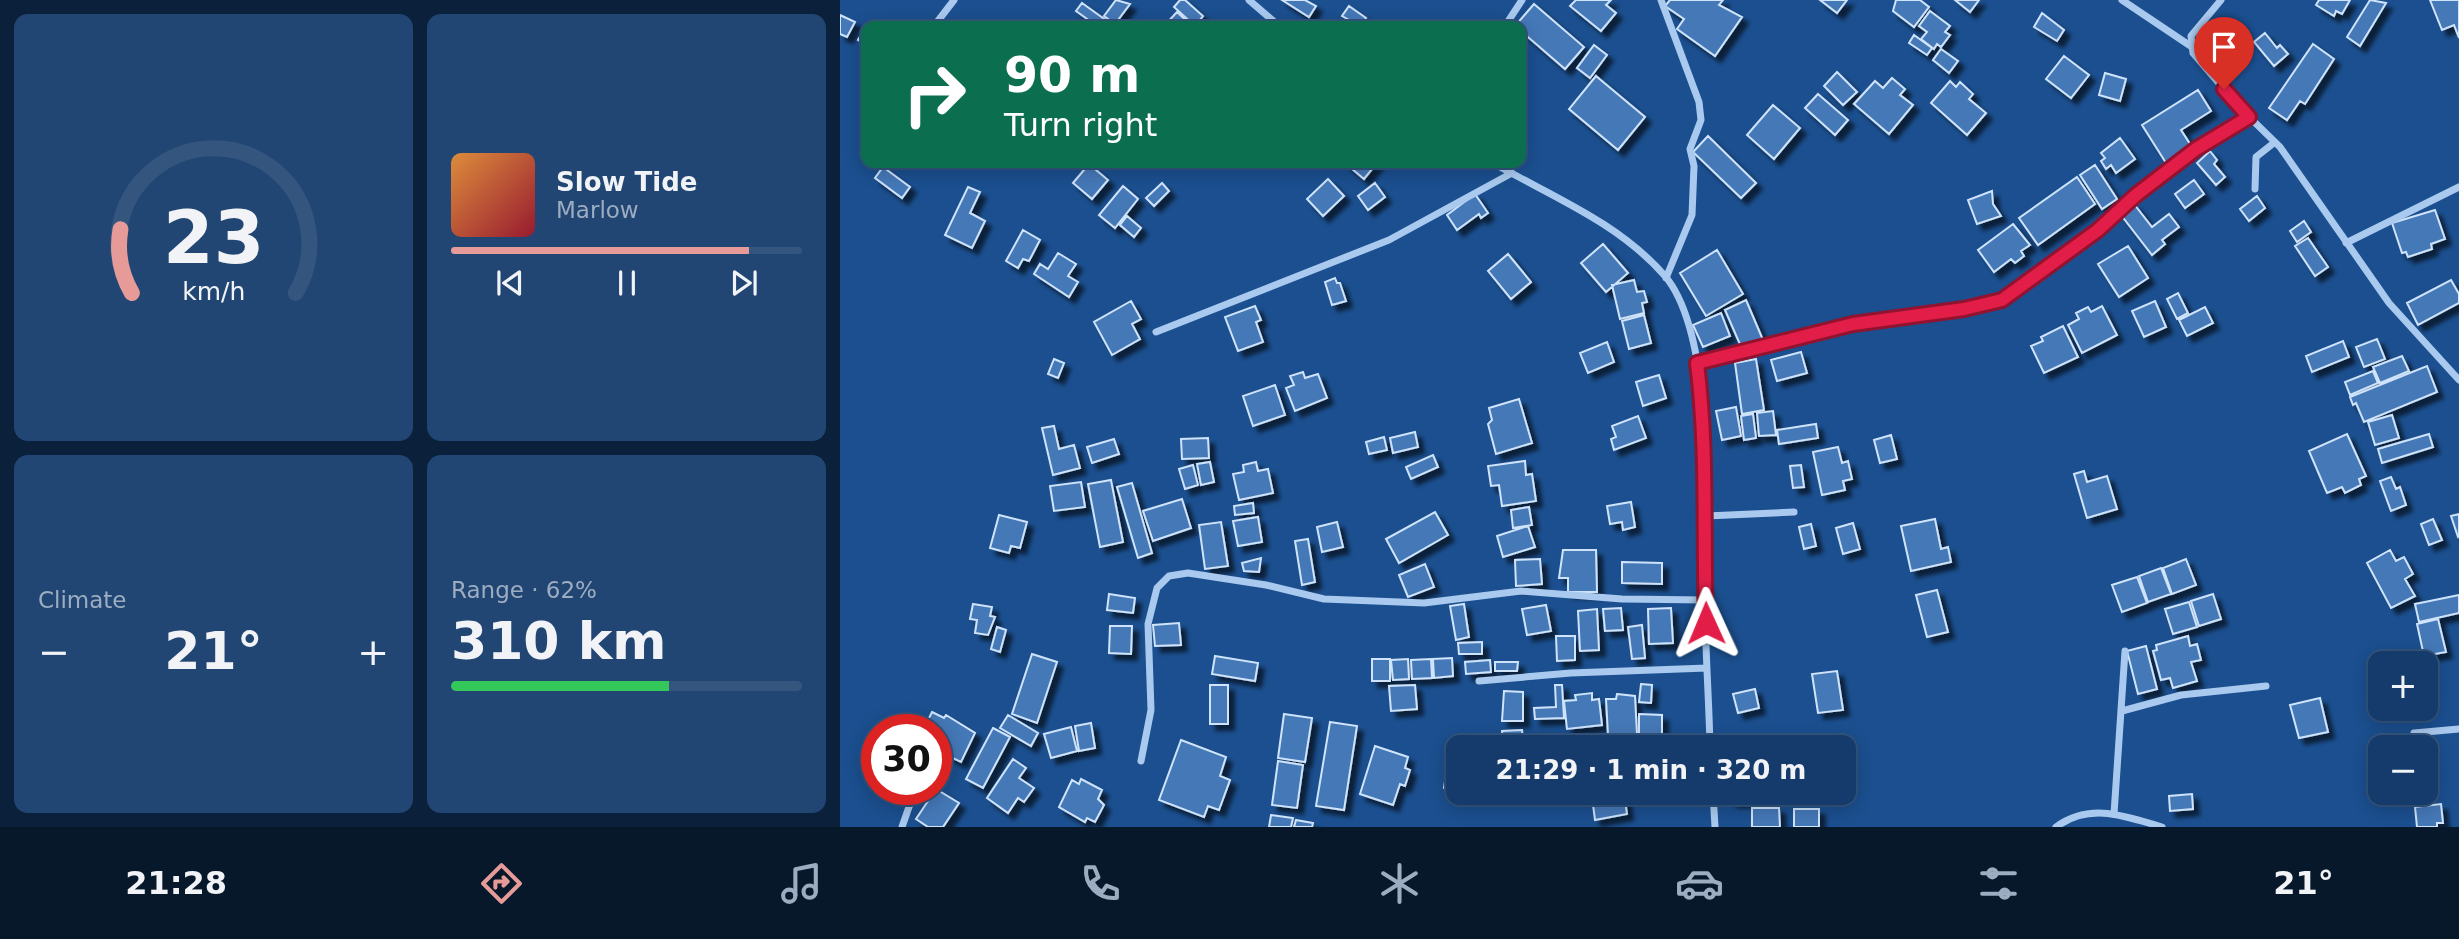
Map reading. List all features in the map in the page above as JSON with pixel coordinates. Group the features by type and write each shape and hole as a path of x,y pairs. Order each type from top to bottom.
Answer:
{"street":[{"path":"938,21 954,0"},
{"path":"1249,0 1273,21"},
{"path":"1509,21 1522,0"},
{"path":"1661,0 1699,102 1701,120 1690,149 1694,166 1692,215 1666,278"},
{"path":"2122,0 2192,47"},
{"path":"2221,0 2191,36 2193,53 2249,117 2275,142 2313,192 2389,303 2459,380"},
{"path":"1697,363 1853,324 1964,309 2002,300 2098,230 2136,195 2196,149 2249,117"},
{"path":"2255,190 2256,157 2275,142"},
{"path":"1502,168 1581,209 1626,239 1666,278 1682,306 1697,363 1703,417 1710,735"},
{"path":"1156,332 1389,240 1512,173"},
{"path":"2346,243 2459,187"},
{"path":"1706,516 1794,512"},
{"path":"1141,761 1151,710 1148,624 1157,588 1170,576 1188,573 1324,599 1424,603 1521,591 1622,599 1705,600"},
{"path":"2114,814 2124,651"},
{"path":"1479,681 1571,673 1707,668"},
{"path":"2122,711 2181,695 2266,686"},
{"path":"2414,733 2459,729"},
{"path":"902,827 910,805"},
{"path":"1714,805 1715,827"},
{"path":"2056,827 2071,816 2091,812 2114,814 2162,827"}],"building":[{"path":"1116,0 1130,4 1117,21 1111,21 1104,16"},
{"path":"1180,0 1185,0 1203,16 1199,21 1189,21 1174,7"},
{"path":"1282,0 1305,0 1316,6 1309,17"},
{"path":"1576,0 1611,0 1606,5 1616,13 1601,31 1570,6"},
{"path":"1670,0 1723,0 1719,5 1742,17 1715,56 1677,29 1684,19 1665,6"},
{"path":"1820,0 1847,0 1837,13"},
{"path":"1896,0 1920,0 1929,7 1914,27 1893,11"},
{"path":"1955,0 1979,0 1970,12"},
{"path":"2319,0 2350,0 2342,14 2336,11 2334,16 2316,5"},
{"path":"2370,0 2386,3 2360,46 2347,37"},
{"path":"2430,0 2459,0 2459,38 2454,25 2442,30"},
{"path":"1082,3 1107,21 1090,21 1076,11"},
{"path":"1534,4 1584,47 1565,69 1526,35 1526,21 1519,21"},
{"path":"1349,6 1366,18 1364,21 1351,21 1342,16"},
{"path":"1930,11 1950,26 1945,32 1950,35 1941,47 1937,44 1934,49 1921,39 1927,32 1919,26"},
{"path":"1177,12 1187,21 1169,21"},
{"path":"2042,13 2064,30 2057,41 2034,27"},
{"path":"840,15 855,22 847,37 840,34"},
{"path":"2265,33 2277,48 2280,45 2288,54 2274,66 2254,42"},
{"path":"1914,35 1932,48 1927,55 1909,43"},
{"path":"2313,44 2334,59 2305,104 2300,101 2287,120 2269,108"},
{"path":"1594,45 1607,55 1590,78 1577,68"},
{"path":"1941,49 1958,61 1949,73 1933,60"},
{"path":"2064,56 2089,75 2071,98 2046,79"},
{"path":"1837,72 1857,92 1843,105 1824,86"},
{"path":"2105,73 2126,79 2120,101 2099,95"},
{"path":"1596,76 1645,117 1618,150 1569,109"},
{"path":"1892,78 1905,89 1900,95 1913,105 1889,134 1854,104 1875,81 1883,88"},
{"path":"1950,81 1956,87 1960,82 1973,94 1969,99 1986,113 1967,135 1931,103"},
{"path":"2198,90 2211,111 2181,130 2192,147 2166,163 2142,125"},
{"path":"1818,94 1848,120 1835,135 1805,108"},
{"path":"1773,105 1800,128 1774,159 1747,135"},
{"path":"1708,136 1756,183 1741,198 1693,152"},
{"path":"2120,138 2135,159 2116,173 2111,165 2106,169 2101,161 2105,158 2101,153"},
{"path":"2210,151 2217,160 2214,164 2225,177 2216,185 2197,163"},
{"path":"2095,165 2117,199 2102,209 2080,175"},
{"path":"884,168 910,187 902,198 875,178"},
{"path":"1086,168 1094,168 1108,180 1092,199 1073,183"},
{"path":"1351,168 1373,168 1364,179"},
{"path":"2077,177 2095,204 2038,245 2019,218"},
{"path":"1328,179 1344,196 1323,216 1307,199"},
{"path":"2194,180 2204,194 2185,208 2175,194"},
{"path":"1162,183 1169,191 1154,206 1146,198"},
{"path":"1375,183 1385,197 1368,210 1358,196"},
{"path":"1123,186 1138,199 1115,228 1099,215"},
{"path":"968,187 980,192 970,213 985,221 972,248 945,235"},
{"path":"1992,191 1993,204 2001,216 1977,224 1968,200"},
{"path":"1475,194 1488,213 1481,218 1479,214 1457,230 1447,215"},
{"path":"2257,196 2265,208 2249,221 2240,209"},
{"path":"2134,204 2152,227 2169,214 2179,227 2162,240 2165,244 2152,255 2121,215"},
{"path":"2435,210 2445,239 2431,244 2432,249 2408,257 2406,252 2402,253 2392,223"},
{"path":"1127,216 1141,228 1134,237 1120,225"},
{"path":"2304,221 2311,232 2297,242 2290,231"},
{"path":"2013,224 2030,245 2021,251 2024,256 2015,263 2011,259 1994,272 1978,250"},
{"path":"1023,230 1040,240 1029,261 1023,259 1018,268 1006,261"},
{"path":"2308,238 2328,267 2315,276 2295,246"},
{"path":"1603,244 1628,273 1606,292 1581,263"},
{"path":"2128,246 2148,278 2119,297 2098,264"},
{"path":"1717,250 1743,294 1706,316 1680,273"},
{"path":"1058,253 1076,264 1068,276 1078,282 1069,297 1034,274 1040,264 1048,269"},
{"path":"1508,254 1531,282 1511,299 1488,271"},
{"path":"1335,278 1337,283 1340,283 1346,301 1332,305 1325,282"},
{"path":"1634,280 1637,292 1644,291 1647,302 1642,303 1644,313 1620,319 1612,285"},
{"path":"2451,280 2459,294 2459,303 2418,325 2407,303"},
{"path":"2178,293 2188,313 2177,319 2167,299"},
{"path":"1746,300 1763,340 1742,349 1725,310"},
{"path":"1131,301 1141,319 1132,324 1140,339 1112,355 1094,322"},
{"path":"2155,301 2166,327 2144,337 2132,311"},
{"path":"1255,306 1261,320 1256,322 1263,342 1238,351 1225,317"},
{"path":"2102,306 2117,335 2082,353 2068,325 2079,319 2076,313 2088,307 2091,312"},
{"path":"2205,307 2213,323 2187,336 2179,320"},
{"path":"1721,313 1730,336 1703,347 1693,325"},
{"path":"1644,315 1651,343 1629,349 1622,321"},
{"path":"2063,326 2078,357 2044,373 2031,346 2043,341 2041,337"},
{"path":"2377,339 2385,359 2364,367 2356,347"},
{"path":"2343,341 2349,357 2312,372 2306,356"},
{"path":"1607,342 1614,362 1588,373 1580,353"},
{"path":"1801,352 1807,373 1777,381 1771,360"},
{"path":"2402,356 2409,371 2380,383 2373,367"},
{"path":"1054,359 1064,363 1058,378 1048,374"},
{"path":"1756,359 1764,410 1742,414 1735,363"},
{"path":"2427,366 2437,392 2364,422 2356,403 2353,405 2350,397"},
{"path":"2373,371 2378,383 2350,395 2345,382"},
{"path":"1303,372 1305,378 1318,374 1327,398 1295,411 1286,388 1294,385 1290,376"},
{"path":"1659,375 1666,398 1643,406 1636,382"},
{"path":"1275,385 1285,415 1253,426 1243,396"},
{"path":"1519,399 1532,443 1496,454 1488,424 1492,420 1489,408"},
{"path":"1736,407 1741,436 1722,440 1716,411"},
{"path":"1773,411 1776,435 1759,436 1757,413"},
{"path":"1753,414 1756,438 1744,440 1741,416"},
{"path":"2392,415 2399,438 2375,445 2368,422"},
{"path":"1638,416 1646,438 1614,450 1611,439 1616,437 1612,426"},
{"path":"1816,424 1818,438 1779,444 1777,430"},
{"path":"1054,426 1059,449 1074,445 1080,468 1053,475 1042,428"},
{"path":"1415,432 1418,447 1393,453 1390,438"},
{"path":"2347,434 2366,476 2359,479 2361,485 2345,493 2342,487 2327,493 2309,451"},
{"path":"2429,434 2433,447 2382,463 2378,449"},
{"path":"1891,435 1897,459 1880,463 1874,440"},
{"path":"1384,437 1387,450 1369,454 1366,442"},
{"path":"1208,438 1209,458 1182,459 1181,439"},
{"path":"1114,439 1119,454 1092,463 1087,447"},
{"path":"1838,447 1842,463 1848,461 1852,479 1843,481 1845,490 1822,495 1813,452"},
{"path":"1433,455 1438,467 1411,479 1406,467"},
{"path":"1525,461 1526,475 1532,474 1536,501 1502,506 1499,485 1491,486 1488,466"},
{"path":"1210,462 1214,482 1201,485 1197,464"},
{"path":"1256,462 1258,471 1268,469 1273,493 1239,500 1233,474 1244,472 1243,465"},
{"path":"1193,465 1198,485 1185,489 1179,469"},
{"path":"1801,465 1804,487 1793,488 1790,466"},
{"path":"2084,471 2087,482 2107,476 2117,509 2087,518 2074,474"},
{"path":"2391,477 2396,489 2400,487 2406,505 2391,511 2380,481"},
{"path":"1111,480 1123,542 1100,547 1088,484"},
{"path":"1081,482 1085,507 1054,511 1050,486"},
{"path":"1132,483 1152,553 1138,558 1117,487"},
{"path":"1182,499 1191,528 1153,541 1143,511"},
{"path":"1631,502 1635,527 1623,530 1622,522 1610,524 1607,506"},
{"path":"1253,503 1254,513 1235,515 1234,506"},
{"path":"1529,507 1532,525 1513,528 1511,510"},
{"path":"1435,512 1448,535 1399,563 1386,539"},
{"path":"2459,514 2459,536 2458,537 2451,516"},
{"path":"999,515 1027,522 1020,548 1011,546 1009,553 990,548"},
{"path":"1258,517 1262,542 1238,546 1233,521"},
{"path":"1935,519 1941,549 1948,547 1951,562 1911,571 1901,526"},
{"path":"2433,519 2442,540 2429,545 2421,524"},
{"path":"1221,522 1228,566 1205,569 1199,525"},
{"path":"1337,522 1343,547 1322,552 1317,527"},
{"path":"1853,523 1860,549 1843,554 1836,528"},
{"path":"1811,524 1816,546 1804,549 1799,527"},
{"path":"1528,526 1535,547 1503,557 1497,536"},
{"path":"1308,539 1315,582 1302,585 1295,541"},
{"path":"1563,550 1596,550 1597,592 1568,592 1568,578 1559,578"},
{"path":"2390,550 2396,561 2404,557 2413,574 2405,579 2415,596 2391,608 2367,563"},
{"path":"1261,558 1259,572 1244,571 1242,563"},
{"path":"1540,559 1542,584 1516,586 1515,560"},
{"path":"2186,559 2196,585 2172,594 2163,568"},
{"path":"1622,562 1662,563 1662,584 1622,583"},
{"path":"1425,564 1434,587 1408,597 1399,575"},
{"path":"2161,568 2171,594 2148,602 2139,576"},
{"path":"2137,577 2147,603 2122,612 2112,585"},
{"path":"1937,590 1948,632 1927,637 1916,595"},
{"path":"1109,594 1135,598 1133,613 1107,610"},
{"path":"2213,594 2221,619 2199,626 2191,601"},
{"path":"2459,595 2459,613 2419,622 2415,604"},
{"path":"2189,602 2197,627 2173,634 2165,609"},
{"path":"973,604 992,607 990,616 995,617 988,635 975,633 977,620 970,619"},
{"path":"1464,604 1469,637 1456,640 1450,606"},
{"path":"1546,605 1551,631 1527,635 1522,609"},
{"path":"1621,608 1623,630 1605,631 1603,609"},
{"path":"1671,608 1673,643 1649,644 1648,609"},
{"path":"1597,609 1599,650 1580,651 1578,611"},
{"path":"2438,619 2446,652 2423,651 2417,624"},
{"path":"1179,623 1181,645 1155,646 1153,625"},
{"path":"1642,625 1645,658 1632,659 1628,627"},
{"path":"1110,626 1132,626 1131,654 1109,653"},
{"path":"997,627 1006,630 1000,652 991,649"},
{"path":"1556,636 1575,636 1575,660 1557,661"},
{"path":"2188,636 2190,646 2197,644 2201,660 2191,662 2197,681 2173,688 2170,678 2161,680 2153,651 2157,650 2156,645"},
{"path":"1482,642 1482,654 1459,654 1458,643"},
{"path":"2146,646 2157,689 2138,694 2127,651"},
{"path":"1032,654 1057,662 1037,723 1012,714"},
{"path":"1215,656 1258,663 1255,681 1212,674"},
{"path":"1452,658 1453,676 1434,678 1433,659"},
{"path":"1372,659 1390,659 1390,681 1372,681"},
{"path":"1408,659 1409,679 1393,680 1391,660"},
{"path":"1431,659 1432,678 1412,679 1411,660"},
{"path":"1490,660 1491,672 1466,674 1465,662"},
{"path":"1495,662 1518,662 1517,671 1495,671"},
{"path":"1837,671 1843,710 1818,713 1812,674"},
{"path":"1641,684 1652,685 1651,703 1639,702"},
{"path":"1210,685 1228,685 1228,724 1210,724"},
{"path":"1415,685 1417,709 1391,711 1389,686"},
{"path":"1555,685 1562,685 1564,718 1535,719 1534,708 1556,707"},
{"path":"1755,689 1759,708 1738,713 1733,694"},
{"path":"1504,691 1523,692 1523,721 1502,721"},
{"path":"1592,693 1592,700 1599,699 1602,725 1567,729 1564,701 1576,700 1575,695"},
{"path":"1617,694 1635,696 1637,734 1608,735 1606,699 1616,699"},
{"path":"2320,698 2328,732 2299,738 2290,705"},
{"path":"1284,714 1312,718 1305,762 1278,758"},
{"path":"1639,714 1662,715 1662,735 1639,735"},
{"path":"1008,715 1038,733 1031,746 1000,728"},
{"path":"952,719 975,733 961,762 952,758"},
{"path":"1330,722 1357,726 1344,810 1316,806"},
{"path":"1091,723 1095,748 1079,751 1075,726"},
{"path":"1071,727 1077,751 1051,758 1044,734"},
{"path":"993,728 1010,737 983,788 966,779"},
{"path":"1522,730 1523,735 1502,735 1502,731"},
{"path":"1181,740 1226,757 1220,776 1230,780 1219,810 1208,806 1204,817 1159,800"},
{"path":"1375,746 1408,757 1405,768 1410,770 1405,786 1400,784 1393,805 1360,794"},
{"path":"1013,759 1026,768 1019,778 1034,788 1024,802 1018,798 1008,813 987,798"},
{"path":"1278,761 1303,765 1297,808 1272,805"},
{"path":"1081,779 1102,790 1098,799 1104,805 1095,822 1087,818 1085,822 1059,807 1072,780 1079,784"},
{"path":"2192,794 2193,809 2170,811 2169,796"},
{"path":"952,799 959,803 943,827 928,827 916,819 925,805 952,805"},
{"path":"2441,804 2443,823 2437,823 2437,827 2417,827 2415,807"},
{"path":"1593,805 1626,805 1627,814 1595,820"},
{"path":"1752,808 1779,808 1780,827 1752,827"},
{"path":"1794,809 1819,809 1819,827 1794,827"},
{"path":"1271,815 1293,818 1291,827 1269,827"},
{"path":"1296,820 1313,823 1312,827 1294,827"}],"route":[{"path":"1706,623 1707,499 1697,363 1853,324 1964,309 2002,300 2098,230 2136,195 2196,149 2249,117 2224,89"}]}
